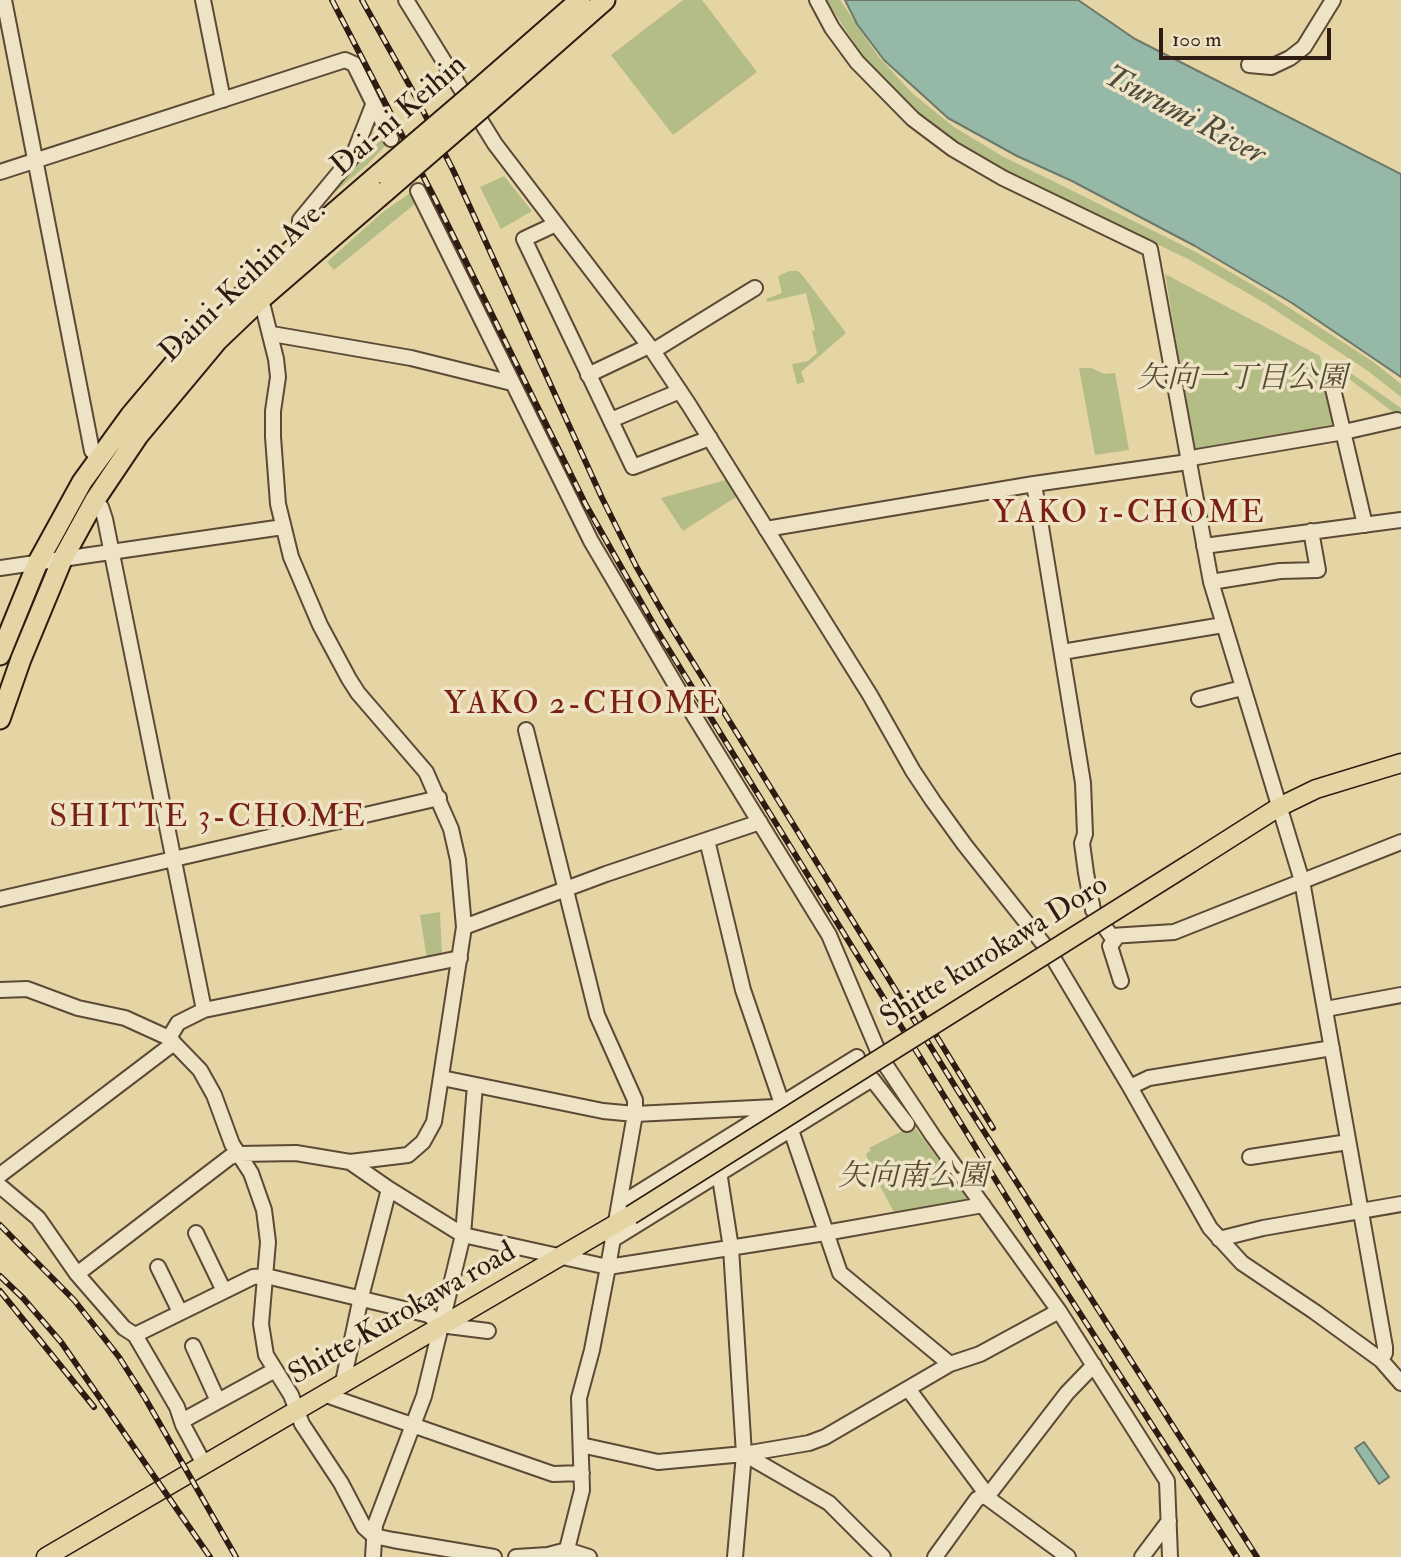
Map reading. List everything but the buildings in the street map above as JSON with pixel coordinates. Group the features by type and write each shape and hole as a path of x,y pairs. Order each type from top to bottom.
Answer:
{"highway":[{"name":"Dai-ni Keihin","path":"0,655 38,562 99,457 169,367 195,339 306,237 383,182 482,96 580,0"},
{"path":"482,96 605,0"},
{"name":"Daini-Keihin Ave.","path":"0,719 21,659 62,560 95,500 138,436 218,340 383,182"}],"main road":[{"name":"Shitte kurokawa Doro","path":"625,1210 881,1058 1279,807 1316,789 1401,763"},
{"name":"Shitte Kurokawa road","path":"46,1557 558,1257 613,1232 625,1210"}],"street":[{"path":"4,0 92,451 99,457"},
{"path":"203,0 223,100"},
{"path":"405,0 495,144 680,391 870,695 913,771 964,845 1049,951 1210,1228 1242,1263 1381,1360 1401,1383"},
{"path":"817,0 832,28 856,62 881,90 923,127 953,149 1003,178 1150,249 1211,582 1302,881 1385,1347 1381,1360"},
{"path":"1249,65 1271,67 1290,58 1304,47 1333,0"},
{"path":"0,172 345,60 354,64 391,139"},
{"path":"306,237 300,230 300,220 353,156 373,105"},
{"path":"418,191 512,383 615,583 829,935 881,1058 933,1136 1059,1311 1167,1481 1170,1557"},
{"path":"556,224 524,239 633,467 710,438"},
{"path":"588,374 651,349 755,288"},
{"path":"77,1274 230,1157 239,1154 296,1153 351,1162 397,1157 416,1150 429,1134 434,1122 464,927 457,848 439,798 426,772 349,679 320,625 291,557 278,504 273,437 278,377 272,334 261,299"},
{"path":"272,334 411,358 512,383"},
{"path":"1329,376 1365,525"},
{"path":"611,420 680,391"},
{"path":"766,528 1181,463 1397,420"},
{"path":"1034,484 1083,783 1085,834 1082,843 1086,873 1093,910 1111,936 1174,932 1401,842"},
{"path":"95,500 101,507 204,1010"},
{"path":"1204,546 1401,520"},
{"path":"0,568 283,527"},
{"path":"1211,582 1280,571 1318,570 1311,531"},
{"path":"1062,652 1223,625"},
{"path":"1199,699 1242,688"},
{"path":"526,730 597,1015 635,1100 625,1210"},
{"path":"0,900 439,798"},
{"path":"464,927 760,822"},
{"path":"707,840 743,990 779,1105 791,1130 840,1273 950,1364"},
{"path":"1117,937 1110,946 1121,981"},
{"path":"0,1175 172,1041 178,1023 204,1010 460,958"},
{"path":"0,990 27,989 78,1008 125,1018 172,1041 200,1070 214,1096 232,1144 251,1173 264,1210 268,1242 262,1335 266,1354 291,1395 302,1424 341,1483 364,1527 374,1536 494,1557"},
{"path":"1326,1009 1401,995"},
{"path":"1130,1087 1149,1078 1332,1048"},
{"path":"625,1210 715,1146 857,1057"},
{"path":"442,1079 603,1111 635,1114 779,1105"},
{"path":"566,1553 582,1490 579,1398 592,1350 613,1232 720,1175 872,1079 907,1124"},
{"path":"373,1557 375,1525 413,1426 435,1356 440,1325 463,1235 475,1085"},
{"path":"1250,1157 1348,1142"},
{"path":"715,1146 731,1248 744,1454 735,1557"},
{"path":"351,1162 463,1235 608,1267 983,1205"},
{"path":"0,1186 38,1217 77,1274 124,1328 135,1335 177,1407 204,1464"},
{"path":"343,1381 389,1189"},
{"path":"1219,1239 1263,1228 1401,1204"},
{"path":"196,1233 224,1291"},
{"path":"158,1266 180,1312"},
{"path":"135,1335 253,1277 266,1276 429,1315 440,1325 488,1331"},
{"path":"580,1445 658,1462 744,1454 809,1443 825,1437 909,1390 950,1364 980,1354 1059,1311"},
{"path":"193,1346 218,1401"},
{"path":"935,1557 978,1499 990,1493 1067,1393 1094,1365"},
{"path":"182,1421 275,1370"},
{"path":"909,1390 982,1488 985,1496 1068,1557"},
{"path":"323,1394 554,1474 582,1473"},
{"path":"744,1454 829,1503 883,1557"},
{"path":"1142,1557 1169,1521"},
{"path":"516,1557 566,1553 589,1557"}],"green space":[{"path":"683,0 702,0 757,72 673,135 611,55"},
{"path":"826,0 840,0 878,56 912,93 954,127 1002,156 1194,251 1268,294 1372,361 1401,384 1401,397 1368,371 1263,302 1188,259 994,166 948,137 903,101 868,64"},
{"path":"379,130 387,144 334,193 364,152 372,133"},
{"path":"504,176 532,211 501,229 480,187"},
{"path":"410,193 416,203 334,270 327,262 383,212"},
{"path":"798,271 803,276 846,333 801,372 805,382 797,384 792,364 808,361 817,353 812,331 815,330 806,293 768,302 766,299 782,293 778,276"},
{"name":"矢向一丁目公園","path":"1165,274 1320,356 1335,425 1194,449"},
{"path":"1339,365 1401,408 1401,411 1397,415 1336,369"},
{"path":"1079,368 1091,368 1105,374 1115,373 1129,450 1095,455"},
{"path":"726,480 736,497 683,531 661,498"},
{"path":"440,912 442,956 427,959 420,915"},
{"name":"矢向南公園","path":"915,1128 968,1200 967,1203 896,1216 866,1154 871,1150 869,1148 906,1129"}],"water":[{"name":"Tsurumi River","path":"845,0 1078,0 1135,39 1401,174 1401,377 1292,303 1195,246 948,118 884,60 857,24"},
{"path":"1364,1442 1389,1477 1379,1484 1355,1448"}],"railway":[{"path":"332,0 435,199 586,505 658,632 1034,1242 1237,1557"},
{"path":"362,0 454,172 602,498 636,566 958,1091 1257,1557"},
{"path":"916,1003 993,1128"},
{"path":"0,1225 74,1300 119,1357 236,1557"},
{"path":"0,1276 61,1342 210,1557"},
{"path":"0,1291 94,1407"}],"district":[{"name":"YAKO 1-CHOME","path":"1129,515"},
{"name":"YAKO 2-CHOME","path":"583,706"},
{"name":"SHITTE 3-CHOME","path":"208,819"}]}
